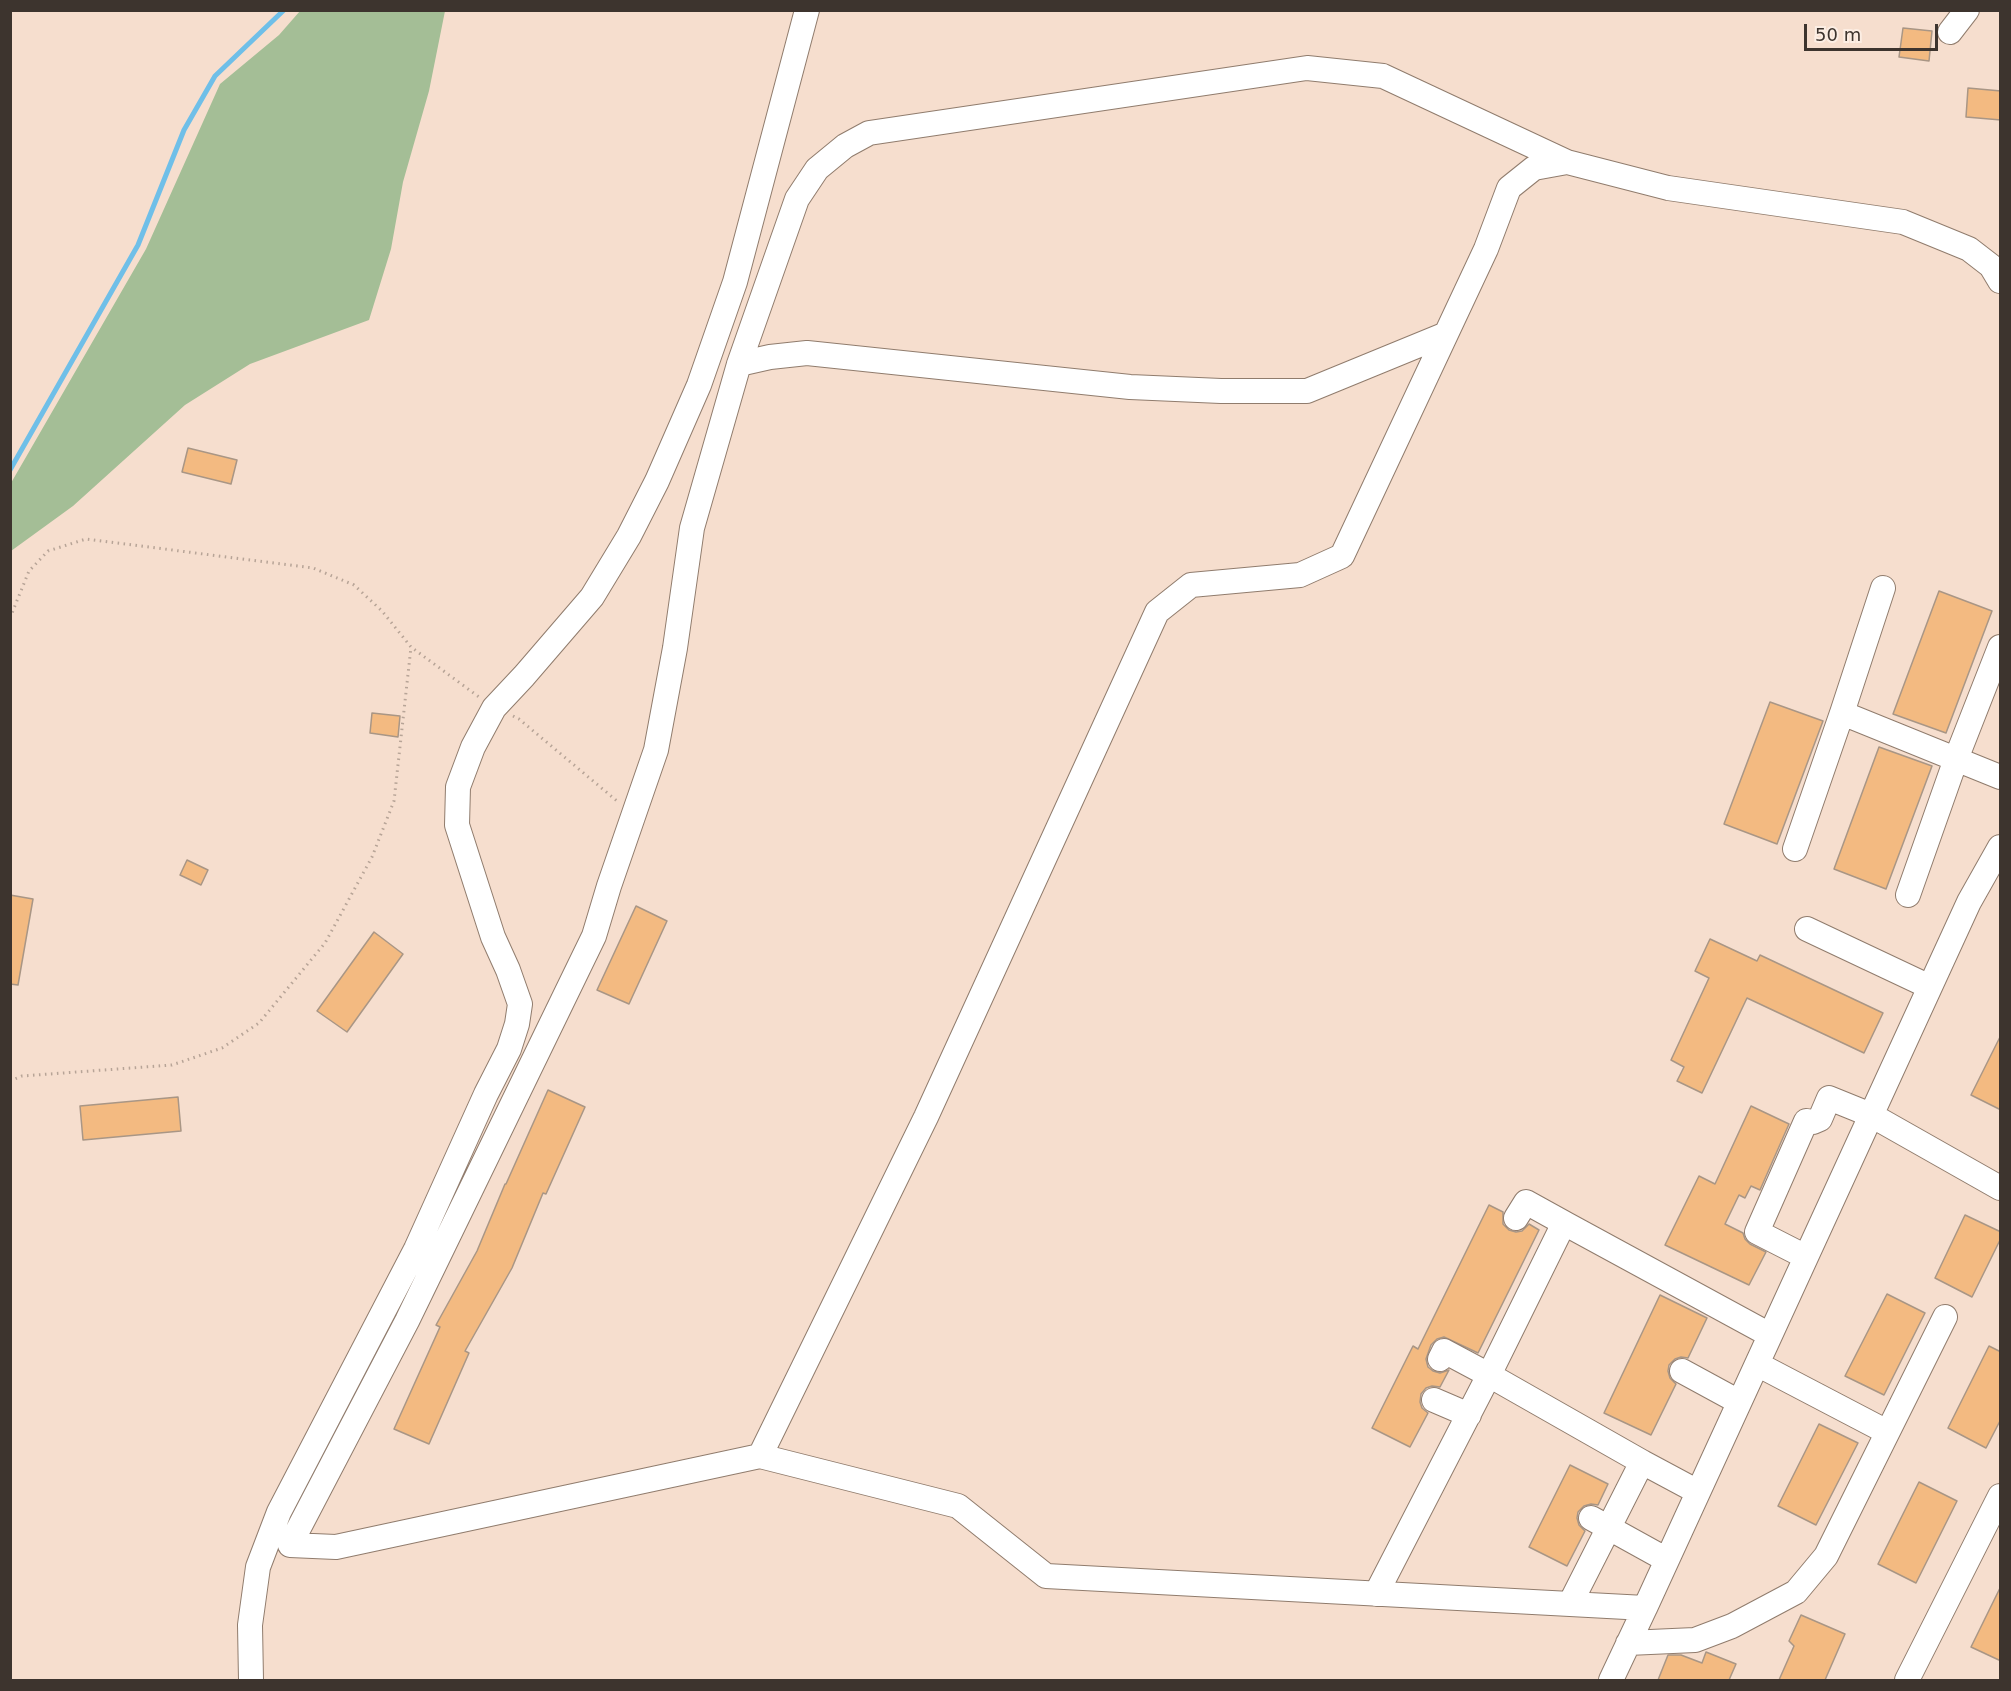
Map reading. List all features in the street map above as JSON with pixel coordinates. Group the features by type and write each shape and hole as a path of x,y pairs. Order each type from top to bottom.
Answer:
{"street":[{"path":"251,1680 250,1625 258,1567 279,1512 416,1249 486,1094 509,1049 518,1024 520,1004 493,937 457,825 458,787 473,747 494,708 592,597 629,536 657,481 699,385 735,282 807,10"},
{"path":"1950,32 1967,10"},
{"path":"1645,1608 1046,1576 958,1506 760,1456 336,1547 290,1545 407,1322 594,936 656,750 675,648 692,528 739,364 797,199 817,169 845,146 868,133 1306,68 1383,76 1567,162 1668,188 1903,222 1969,249 1991,266 2001,281"},
{"path":"760,1456 926,1117 1157,612 1191,585 1300,575 1342,556 1486,249 1509,188 1534,168 1567,162"},
{"path":"739,364 770,357 807,353 1130,387 1221,391 1307,391 1446,334"},
{"path":"1795,849 1883,588"},
{"path":"1908,895 1956,759 2001,647"},
{"path":"1842,713 2001,777"},
{"path":"1611,1680 1969,902 2001,847"},
{"path":"1807,929 1930,987"},
{"path":"1806,1257 1757,1232 1806,1121 1813,1122 1820,1119 1829,1098 1871,1115 2001,1188"},
{"path":"1516,1218 1526,1202 1770,1335"},
{"path":"1376,1594 1469,1415 1564,1223"},
{"path":"1628,1643 1695,1640 1732,1626 1796,1592 1826,1556 1945,1317"},
{"path":"1440,1359 1444,1351 1698,1492"},
{"path":"1757,1364 1887,1432"},
{"path":"1682,1371 1739,1402"},
{"path":"1434,1400 1469,1415"},
{"path":"1570,1604 1600,1523 1642,1462"},
{"path":"1907,1680 2001,1496"},
{"path":"1600,1523 1667,1560"}],"path":[{"path":"10,618 29,571 48,551 86,539 313,568 354,585 382,611 411,647 494,708 519,718 634,815"},
{"path":"10,1081 22,1077 172,1065 222,1048 260,1023 325,942 372,857 394,801 411,647"}],"green space":[{"path":"300,11 445,11 429,91 403,182 391,249 369,320 250,364 185,405 73,506 11,551 11,483 146,249 220,84 279,35"}],"building":[{"path":"1903,28 1932,31 1929,61 1899,57"},
{"path":"1968,88 2001,91 2001,120 1966,117"},
{"path":"188,448 237,460 231,484 182,472"},
{"path":"1939,591 1992,611 1946,733 1893,714"},
{"path":"1770,702 1823,721 1777,844 1724,824"},
{"path":"372,713 400,716 398,737 370,733"},
{"path":"1879,747 1932,766 1886,889 1834,869"},
{"path":"187,860 208,870 201,885 180,875"},
{"path":"10,895 33,899 18,985 10,984"},
{"path":"636,906 667,921 629,1004 597,990"},
{"path":"374,932 403,954 347,1032 317,1011"},
{"path":"1710,939 1757,961 1760,955 1883,1013 1864,1053 1747,998 1702,1093 1677,1081 1684,1067 1671,1060 1709,978 1695,971"},
{"path":"2001,1035 2001,1110 1971,1095"},
{"path":"548,1090 585,1107 546,1194 543,1193 512,1268 465,1351 469,1353 429,1444 394,1429 440,1327 436,1325 477,1251"},
{"path":"178,1097 181,1131 83,1140 80,1106"},
{"path":"1751,1106 1789,1124 1760,1190 1751,1186 1745,1198 1739,1195 1725,1224 1743,1233 1750,1244 1766,1252 1749,1285 1665,1245 1699,1176 1715,1184"},
{"path":"1489,1205 1503,1212 1503,1224 1509,1230 1522,1231 1529,1224 1539,1230 1478,1353 1444,1337 1437,1339 1431,1345 1426,1359 1428,1367 1440,1373 1449,1370 1440,1387 1426,1388 1421,1394 1422,1408 1428,1413 1410,1447 1372,1428 1413,1346 1418,1349"},
{"path":"1965,1215 2001,1232 2001,1238 1972,1297 1935,1278"},
{"path":"1887,1294 1925,1313 1884,1395 1845,1376"},
{"path":"1660,1295 1707,1318 1688,1358 1675,1359 1669,1365 1670,1378 1676,1384 1651,1435 1604,1413"},
{"path":"1989,1346 2001,1352 2001,1419 1986,1448 1948,1428"},
{"path":"1819,1424 1858,1443 1816,1525 1778,1506"},
{"path":"1570,1465 1608,1484 1598,1505 1584,1506 1578,1512 1579,1525 1585,1531 1567,1566 1529,1547"},
{"path":"1919,1482 1957,1501 1916,1583 1878,1564"},
{"path":"2001,1586 2001,1661 1971,1647"},
{"path":"1801,1615 1845,1634 1825,1680 1779,1680 1794,1646 1789,1641"},
{"path":"1706,1652 1736,1664 1729,1680 1658,1680 1668,1655 1681,1655 1702,1663"}],"waterway":[{"path":"10,470 138,245 184,130 215,76 284,10"}]}
